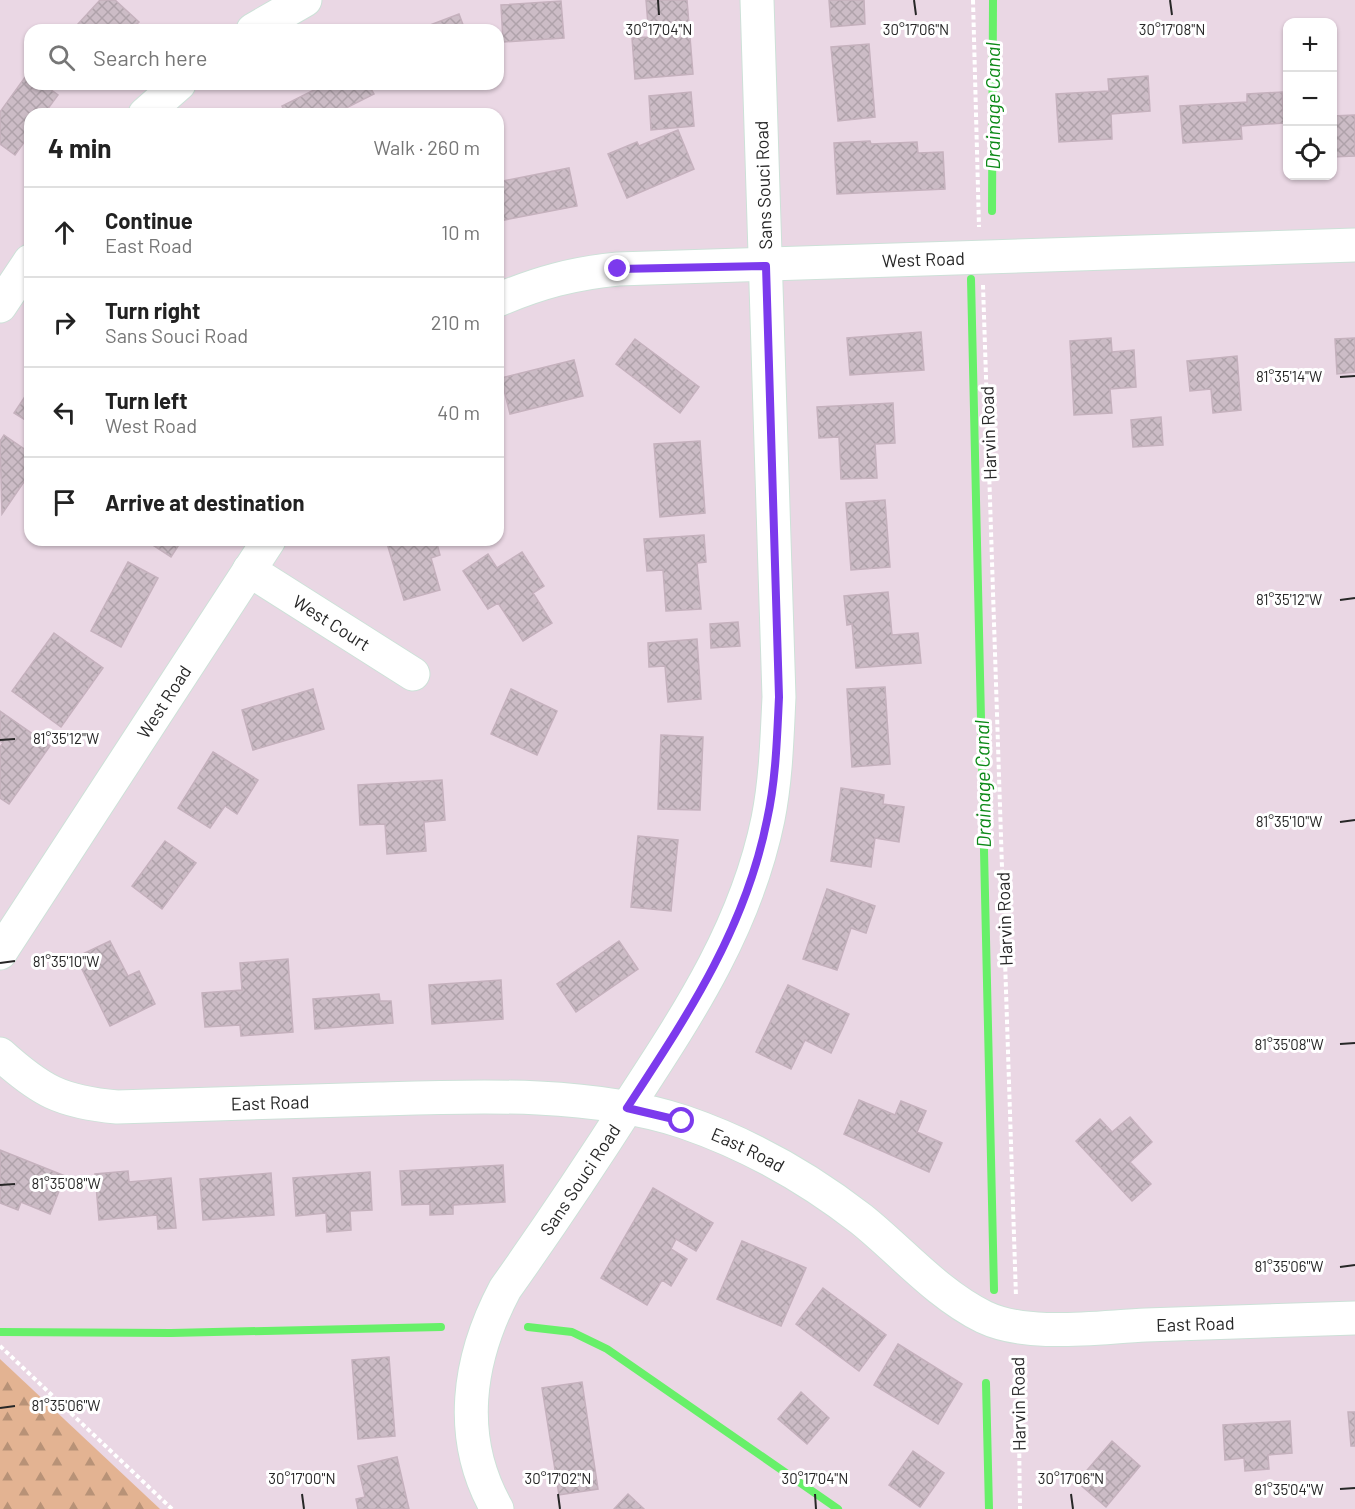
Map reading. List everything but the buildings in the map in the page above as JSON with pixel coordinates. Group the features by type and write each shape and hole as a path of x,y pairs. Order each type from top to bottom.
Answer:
{"street":[{"path":"263,24 305,0"},
{"name":"Sans Souci Road","path":"496,1509 483,1480 470,1428 473,1374 490,1317 506,1289 697,1001 731,934 754,870 768,819 776,760 779,697 757,0"},
{"path":"152,108 172,90"},
{"name":"West Road","path":"504,297 539,282 580,273 618,269 766,266 982,256 1355,245"},
{"path":"0,306 24,270"},
{"name":"West Road","path":"0,953 265,546"},
{"name":"West Court","path":"249,570 413,674"},
{"name":"East Road","path":"0,1054 33,1084 88,1104 117,1107 490,1096 538,1098 627,1108 682,1121 776,1162 821,1190 862,1220 940,1288 983,1316 1017,1326 1084,1328 1355,1318"}],"path":[{"name":"Harvin Road","path":"973,0 1017,1326 1020,1509"},
{"path":"0,1346 172,1509"}],"green space":[{"path":"0,1359 160,1509 0,1509"}],"waterway":[{"name":"Drainage Canal","path":"992,211 993,0"},
{"name":"Drainage Canal","path":"971,279 994,1290"},
{"path":"0,1332 171,1333 441,1327"},
{"path":"528,1327 572,1332 607,1349 838,1509"},
{"name":"Drainage Canal","path":"986,1383 989,1509"}],"route":[{"path":"618,269 766,266 779,697 776,760 768,819 754,870 731,934 697,1001 627,1108 682,1121"}]}
